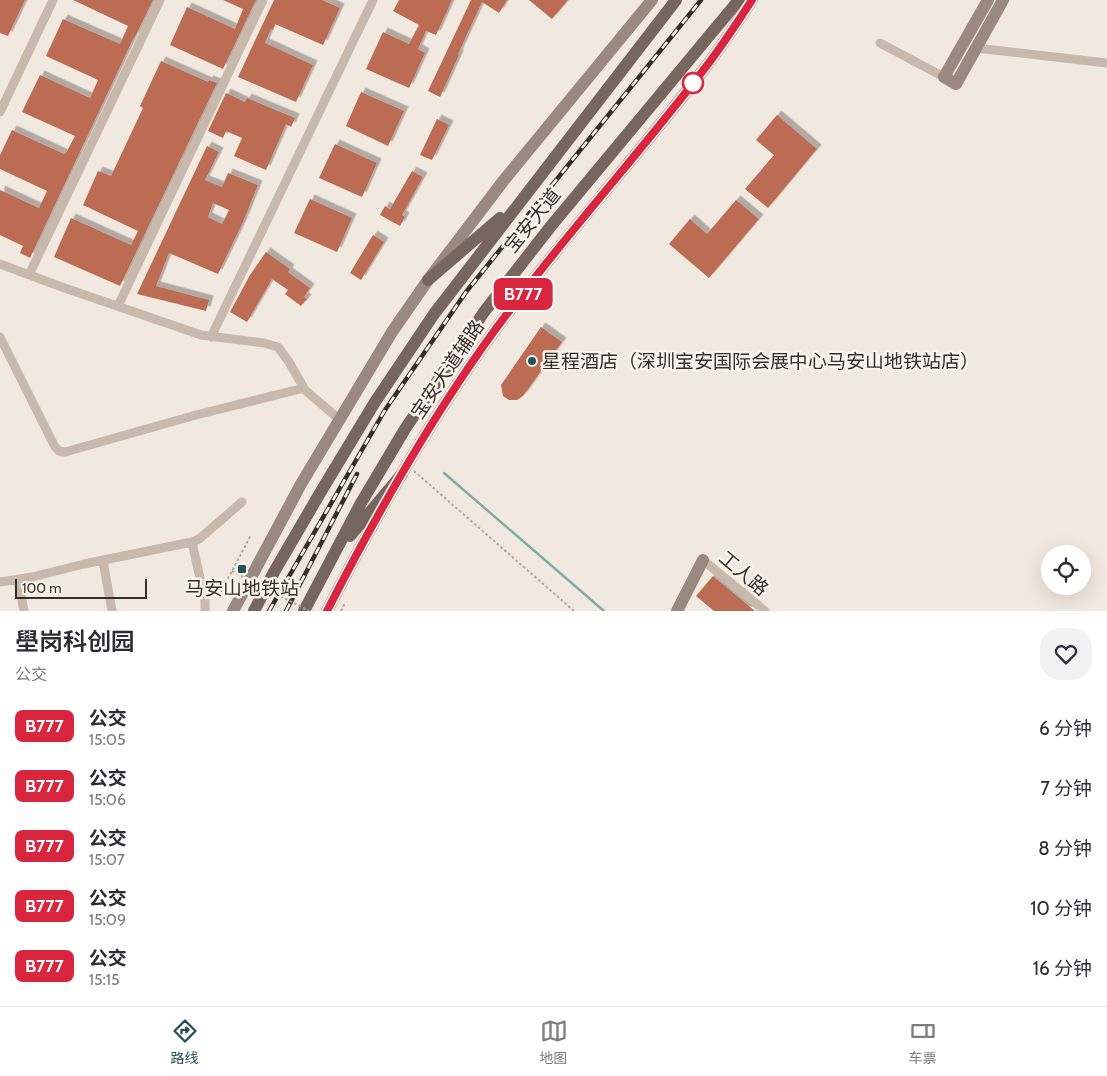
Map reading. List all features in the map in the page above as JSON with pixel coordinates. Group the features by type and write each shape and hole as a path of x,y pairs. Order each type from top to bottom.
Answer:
{"main road":[{"path":"233,611 296,492 392,332 428,280 504,180 652,0"},
{"name":"宝安大道","path":"254,611 294,538 375,402 434,314 676,0"},
{"name":"宝安大道","path":"304,611 361,503 405,429 484,312 551,226 739,0"},
{"name":"宝安大道辅路","path":"327,611 366,535 407,471 426,433 482,348 567,236 704,69 752,0"},
{"path":"988,0 944,77 956,84 1004,0"},
{"path":"428,280 520,200"},
{"path":"332,557 407,471"},
{"path":"677,611 704,560"}],"street":[{"path":"0,112 53,0"},
{"path":"29,275 160,0"},
{"path":"118,306 263,0"},
{"path":"212,337 373,0"},
{"path":"880,43 944,77"},
{"path":"976,48 1107,63"},
{"path":"0,264 201,335 264,343 278,347 304,388 339,419"},
{"path":"0,337 55,447 59,451 65,452 196,415 304,388"},
{"path":"0,582 18,580 192,542 199,539 242,502"},
{"path":"192,542 205,602 205,611"},
{"path":"103,560 112,611"},
{"name":"工人路","path":"704,560 765,611"},
{"path":"18,580 24,611"}],"path":[{"path":"407,471 574,611"},
{"path":"221,592 251,535"},
{"path":"232,572 309,611"},
{"path":"341,611 344,605"}],"building":[{"path":"0,0 25,0 8,36 0,33"},
{"path":"73,0 153,0 30,258 20,253 23,246 0,235 0,190 39,208 47,191 0,169 0,155 12,130 64,154 75,136 22,112 40,75 90,98 98,80 46,56 63,19 120,44 128,26"},
{"path":"223,0 256,0 223,69 170,45 187,7 235,29 243,9"},
{"path":"274,0 322,0 340,8 323,45 275,24 273,30 271,29 265,43 313,65 296,102 238,77"},
{"path":"399,0 452,0 436,35 426,31 418,49 425,53 409,88 366,69 383,32 409,44 419,25 393,11"},
{"path":"471,0 507,0 499,13 482,2 440,97 428,91"},
{"path":"529,0 568,0 552,19"},
{"path":"161,61 208,82 209,80 217,83 120,286 54,257 71,218 131,245 138,231 83,205 98,171 111,176 143,108 140,106"},
{"path":"361,92 404,111 388,146 346,126"},
{"path":"226,93 245,102 247,98 295,118 291,127 286,124 266,170 234,156 242,138 226,131 223,138 208,131"},
{"path":"777,115 817,149 768,208 745,189 774,155 756,140"},
{"path":"437,119 449,125 432,160 420,155"},
{"path":"335,144 377,163 362,197 319,178"},
{"path":"207,146 219,152 205,180 222,187 228,173 258,185 243,222 218,274 169,253 156,286 209,300 206,311 137,294","holes":["213,203 229,210 222,224 208,217"]},
{"path":"412,171 423,177 402,215 405,217 400,226 380,215 385,206 390,209"},
{"path":"310,199 352,218 337,252 294,233"},
{"path":"736,200 759,219 709,278 669,244 690,219 707,234"},
{"path":"373,235 384,242 361,280 350,273"},
{"path":"266,252 290,269 288,272 310,288 304,297 307,299 301,306 285,294 288,290 272,279 247,322 230,312 250,275"},
{"name":"星程酒店（深圳宝安国际会展中心马安山地铁站店）","path":"541,327 562,342 523,396 517,400 509,400 503,396 501,385"},
{"path":"713,576 755,611 714,611 696,596"}],"waterway":[{"path":"444,473 604,611"}],"railway":[{"path":"269,611 385,410 466,292 701,0"},
{"path":"286,611 357,474"}],"bus line":[{"name":"B777","path":"327,611 366,535 426,433 482,348 567,236 713,58 752,0"}],"place":[{"name":"星程酒店（深圳宝安国际会展中心马安山地铁站店）","path":"532,361"},
{"name":"马安山地铁站","path":"242,569"}]}
